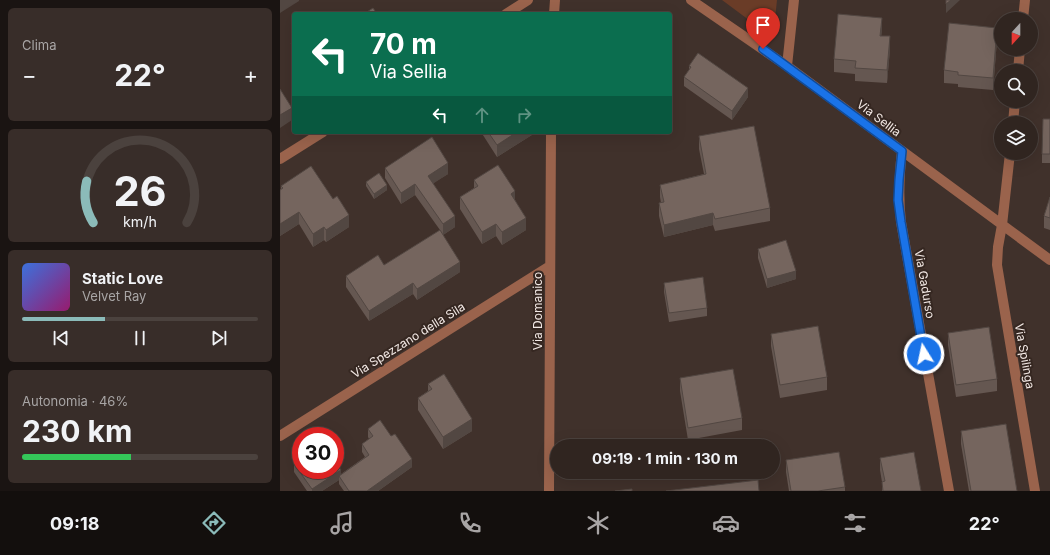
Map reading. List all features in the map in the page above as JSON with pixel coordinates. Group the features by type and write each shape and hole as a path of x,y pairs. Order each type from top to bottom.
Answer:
{"street":[{"path":"509,12 528,0"},
{"path":"554,12 555,0"},
{"name":"Via Sellia","path":"691,0 787,66 1050,260"},
{"path":"787,66 794,0"},
{"path":"1024,12 1025,0"},
{"path":"280,159 320,134"},
{"name":"Via Domanico","path":"549,491 551,134"},
{"name":"Via Gadurso","path":"902,151 898,200 901,222 950,491"},
{"name":"Via Spilinga","path":"1009,160 998,247 998,274 1035,491"},
{"name":"Via Spezzano della Sila","path":"280,436 550,266"}],"shaded area":[{"path":"722,0 777,0 774,29 769,33 765,32"}],"building":[{"path":"373,8 376,12 367,12"},
{"path":"838,14 882,18 880,36 890,36 887,70 855,68 856,61 834,59"},
{"path":"949,23 994,28 995,56 993,78 958,75 958,72 944,70"},
{"path":"698,53 748,88 732,111 684,77 691,67 689,66"},
{"path":"280,89 292,108 280,115"},
{"path":"1043,119 1050,119 1050,154 1042,154"},
{"path":"754,126 770,208 715,219 713,213 664,225 659,203 664,202 660,185 706,174 699,136"},
{"path":"489,134 514,134 497,145"},
{"path":"432,137 448,163 428,176 455,216 443,224 415,184 401,193 385,168"},
{"path":"498,165 515,191 511,194 526,218 502,232 496,224 482,232 460,197 478,186 474,180"},
{"path":"311,166 333,199 337,196 349,215 326,230 324,227 313,234 299,212 280,224 280,190 283,188 281,186"},
{"path":"379,173 387,185 374,194 366,182"},
{"path":"1050,197 1050,218 1044,216"},
{"path":"440,230 460,262 417,289 413,283 369,311 346,276 378,255 384,265"},
{"path":"786,240 796,271 767,279 758,249"},
{"path":"703,277 707,308 669,313 664,283"},
{"path":"818,326 827,377 780,385 771,334"},
{"path":"989,327 997,379 956,385 948,333"},
{"path":"733,369 742,418 688,428 680,378"},
{"path":"444,374 472,419 443,437 418,398 432,389 428,384"},
{"path":"380,420 391,436 395,434 412,459 367,491 349,491 341,479 344,479 344,472 369,455 362,444 373,436 368,429"},
{"path":"1006,424 1017,491 971,491 961,431"},
{"path":"839,452 845,487 818,491 791,491 786,460"},
{"path":"914,452 921,491 883,491 882,482 885,481 880,458"},
{"path":"305,479 327,479 312,489"},
{"path":"758,480 759,491 666,491"},
{"path":"632,489 632,491 615,491"}],"route":[{"path":"763,49 902,151 898,200 924,354"}]}
